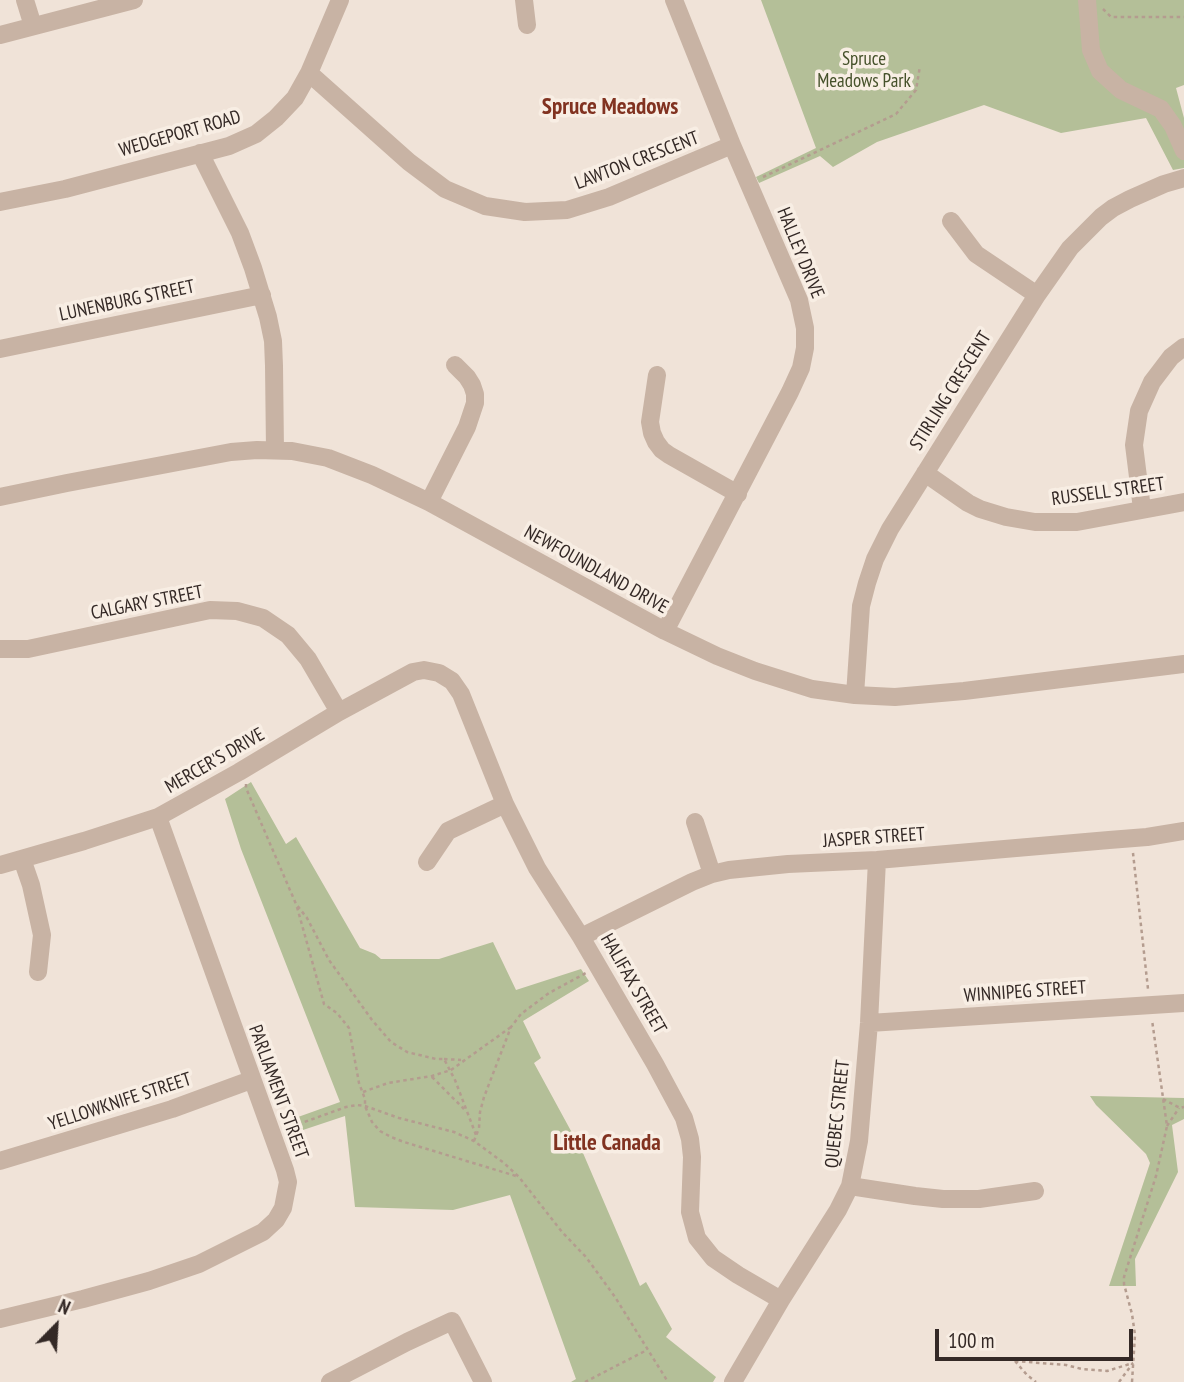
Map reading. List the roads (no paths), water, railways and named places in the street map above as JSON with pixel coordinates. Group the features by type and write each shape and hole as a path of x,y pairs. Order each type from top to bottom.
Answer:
{"street":[{"path":"25,0 33,26"},
{"path":"0,35 134,0"},
{"name":"WEDGEPORT ROAD","path":"0,202 65,189 229,146 256,134 296,98 340,0"},
{"path":"524,0 527,25"},
{"name":"HALLEY DRIVE","path":"665,631 790,392 801,368 805,348 805,328 799,299 732,145 674,0"},
{"path":"1087,1 1091,50 1100,71 1121,90 1161,109 1173,126 1184,151"},
{"name":"LAWTON CRESCENT","path":"309,73 409,162 445,189 485,206 525,212 567,210 609,197 732,145"},
{"path":"200,153 240,233 262,295 273,341 275,450"},
{"name":"STIRLING CRESCENT","path":"855,695 861,606 875,559 890,529 1037,295 1070,248 1101,217 1130,199 1184,178"},
{"path":"951,221 976,254 1037,295"},
{"name":"LUNENBURG STREET","path":"0,349 262,295"},
{"path":"1142,509 1134,445 1139,411 1152,382 1171,357 1184,347"},
{"path":"429,502 467,427 475,403 472,386 455,365"},
{"path":"657,375 650,422 656,442 669,455 738,494"},
{"name":"NEWFOUNDLAND DRIVE","path":"0,497 67,482 231,453 275,450 309,454 346,464 429,502 665,631 717,656 812,689 895,697 1184,664"},
{"name":"RUSSELL STREET","path":"925,473 968,503 1019,520 1077,522 1184,502"},
{"name":"CALGARY STREET","path":"0,649 28,649 210,610 237,611 263,618 288,635 308,659 339,712"},
{"name":"MERCER'S DRIVE","path":"0,865 158,817 413,672 424,670 439,673"},
{"name":"HALIFAX STREET","path":"439,673 452,681 461,694 505,804 537,868 581,937 684,1118 691,1139 690,1212 697,1238 713,1258 781,1300"},
{"path":"427,862 448,831 505,804"},
{"name":"PARLIAMENT STREET","path":"0,1319 123,1288 199,1264 263,1232 284,1208 288,1182 272,1132 158,817"},
{"path":"695,822 712,874"},
{"name":"JASPER STREET","path":"581,937 692,882 729,870 1147,837 1184,831"},
{"path":"22,859 31,884 42,935 38,972"},
{"name":"QUEBEC STREET","path":"733,1382 850,1186 859,1141 869,1023 877,860"},
{"name":"WINNIPEG STREET","path":"869,1023 1184,1003"},
{"name":"YELLOWKNIFE STREET","path":"0,1161 172,1108 251,1080"},
{"path":"850,1186 943,1199 979,1199 1035,1191"},
{"path":"330,1382 452,1321 483,1382"}],"district":[{"name":"Spruce Meadows","path":"610,107"},
{"name":"Little Canada","path":"607,1143"}],"park label":[{"name":"Spruce Meadows Park","path":"864,71"}]}
